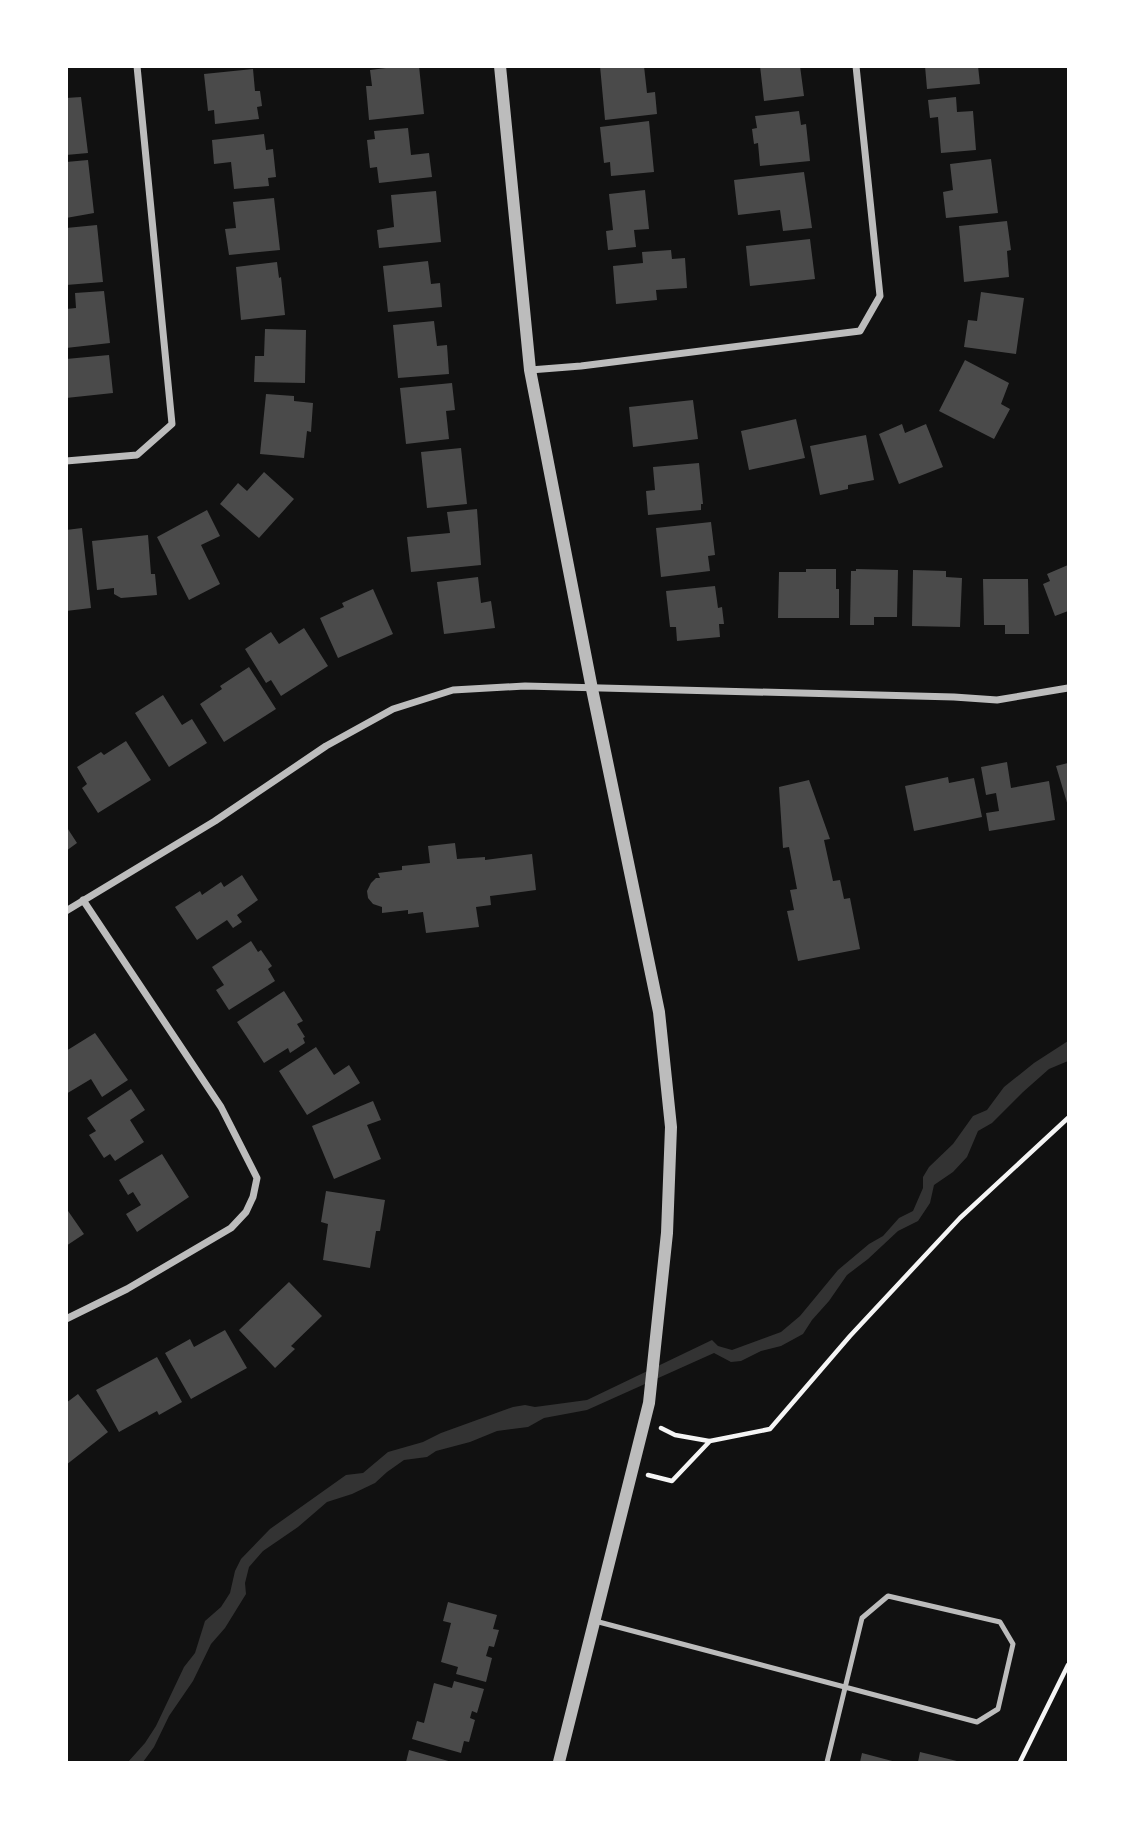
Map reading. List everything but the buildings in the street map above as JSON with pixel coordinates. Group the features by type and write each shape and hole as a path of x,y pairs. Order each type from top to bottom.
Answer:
{"street":[{"path":"66,461 137,455 172,424 137,66"},
{"path":"500,66 530,370 659,1013 671,1127 667,1233 654,1365 645,1419 559,1762"},
{"path":"530,370 860,331 880,296 856,66"},
{"path":"66,911 215,821 326,746 393,709 453,690 525,686 941,696 996,700 1069,688"},
{"path":"66,1319 127,1289 231,1228 246,1212 257,1178 221,1107 83,900"}],"lane":[{"path":"595,1621 845,1686 976,1722 998,1709 1013,1644 1000,1622 888,1596 862,1618 845,1686 827,1762"}],"path":[{"path":"645,1419 675,1436 710,1441 769,1429 850,1336 960,1218 1069,1118"},
{"path":"633,1471 672,1481 710,1441"},
{"path":"1020,1762 1069,1665"}],"shaded area":[{"path":"1068,1041 1068,1061 1049,1069 992,1123 978,1131 967,1157 953,1172 934,1185 930,1203 918,1221 898,1231 847,1275 803,1334 781,1346 761,1351 741,1361 731,1362 714,1353 587,1410 544,1418 528,1427 497,1431 436,1451 427,1457 404,1460 375,1483 327,1502 298,1527 263,1551 249,1567 245,1583 246,1594 225,1628 211,1644 193,1681 169,1716 154,1747 143,1762 128,1762 156,1726 184,1667 195,1653 205,1621 221,1607 230,1593 241,1559 270,1529 346,1475 363,1473 388,1452 423,1442 513,1407 587,1400 712,1340 718,1346 732,1350 781,1332 800,1316 838,1270 883,1236 899,1218 913,1211 923,1188 923,1177 929,1167 953,1144 973,1116 987,1110 1004,1087"}]}
